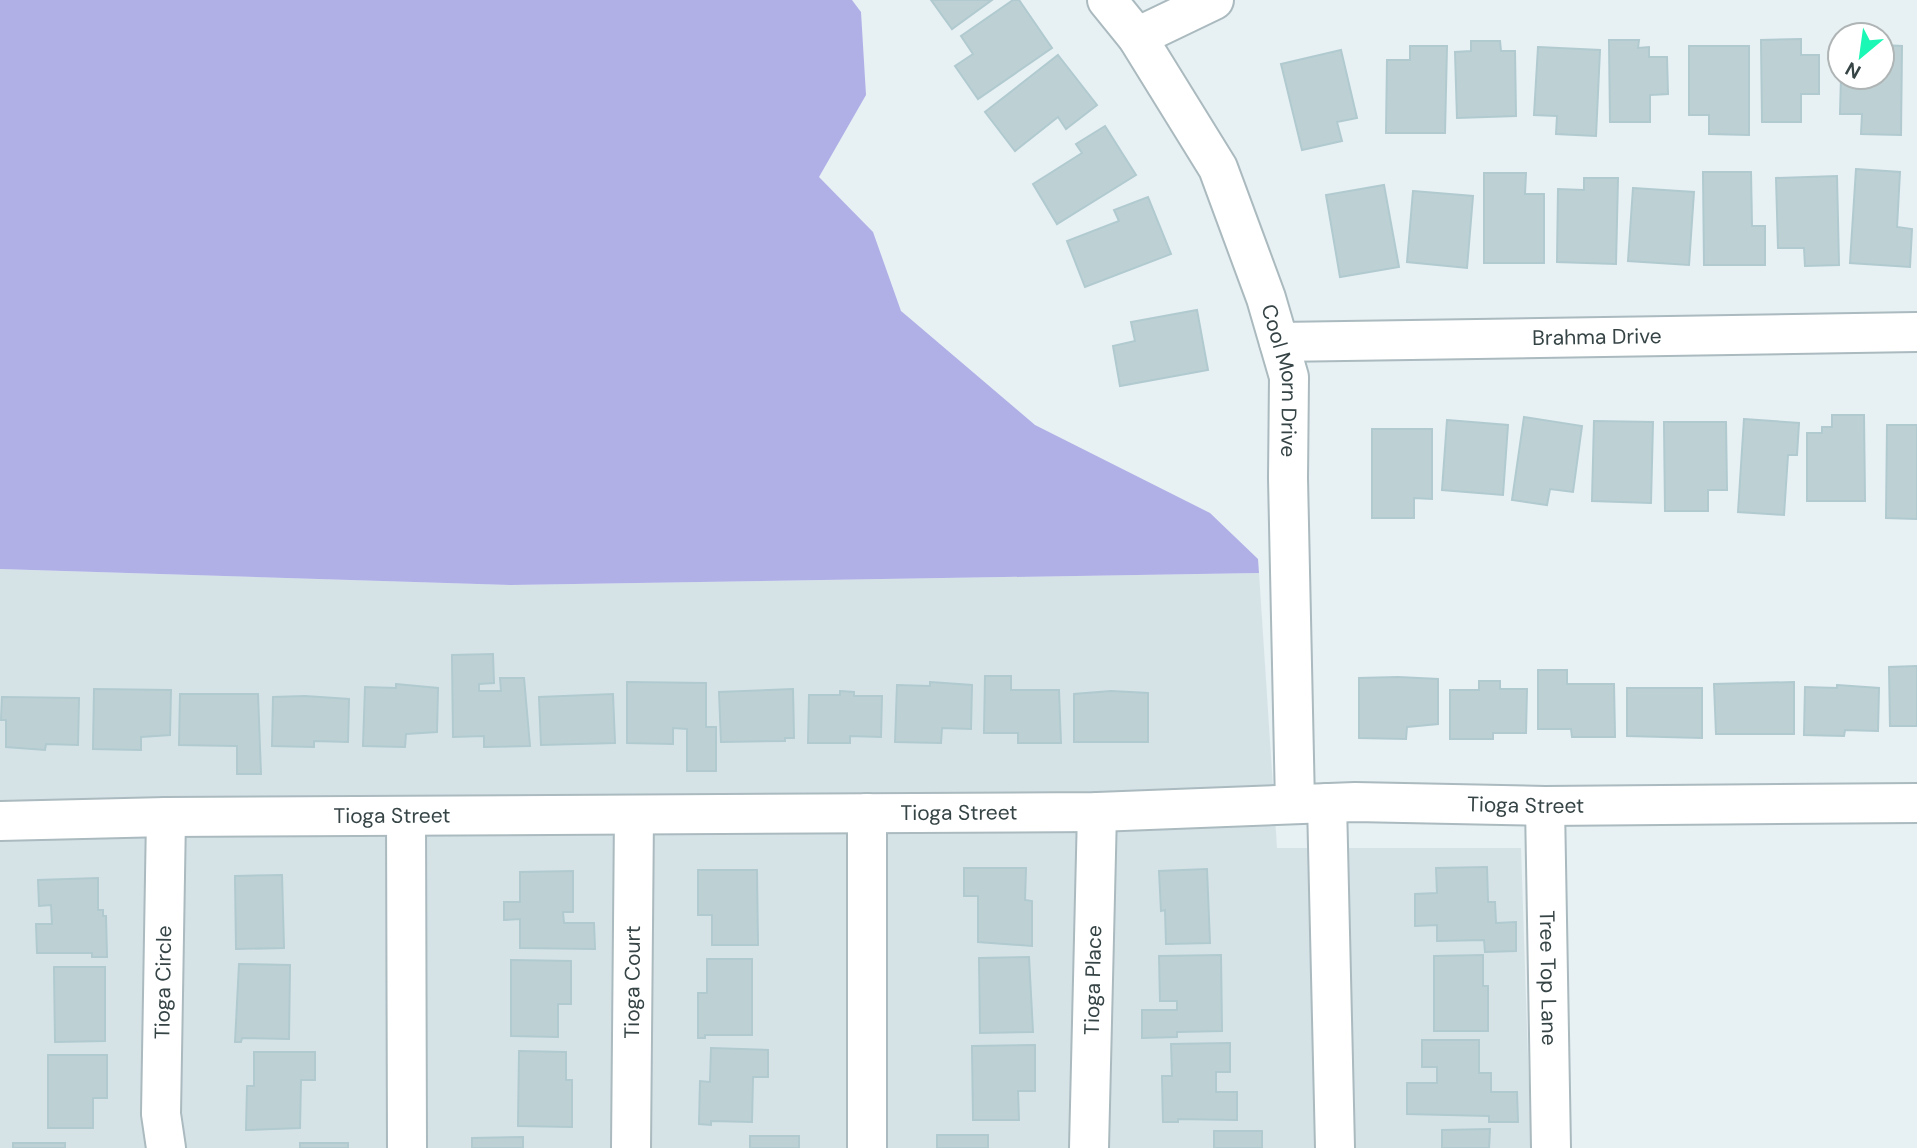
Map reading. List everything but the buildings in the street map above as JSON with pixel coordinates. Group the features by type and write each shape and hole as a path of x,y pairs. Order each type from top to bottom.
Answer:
{"street":[{"name":"Cool Morn Drive","path":"1107,0 1137,37 1218,168 1266,298 1289,377 1288,491 1335,1148"},
{"path":"1137,37 1214,0"},
{"name":"Brahma Drive","path":"1279,342 1917,332"},
{"name":"Tioga Street","path":"0,821 166,817 1097,812 1311,804 1545,806 1917,803"},
{"name":"Tree Top Lane","path":"1545,806 1550,1148"},
{"name":"Tioga Place","path":"1089,1148 1097,812"},
{"path":"867,813 867,1148"},
{"name":"Tioga Court","path":"631,1148 634,815"},
{"path":"406,816 407,1148"},
{"name":"Tioga Circle","path":"166,817 161,1114 166,1148"}],"shaded area":[{"path":"0,0 852,0 861,12 866,95 819,177 873,232 901,311 1035,425 1210,513 1258,559 1259,573 511,585 0,569"},
{"path":"0,569 511,585 1259,573 1277,848 1521,848 1531,1148 0,1148"}]}
